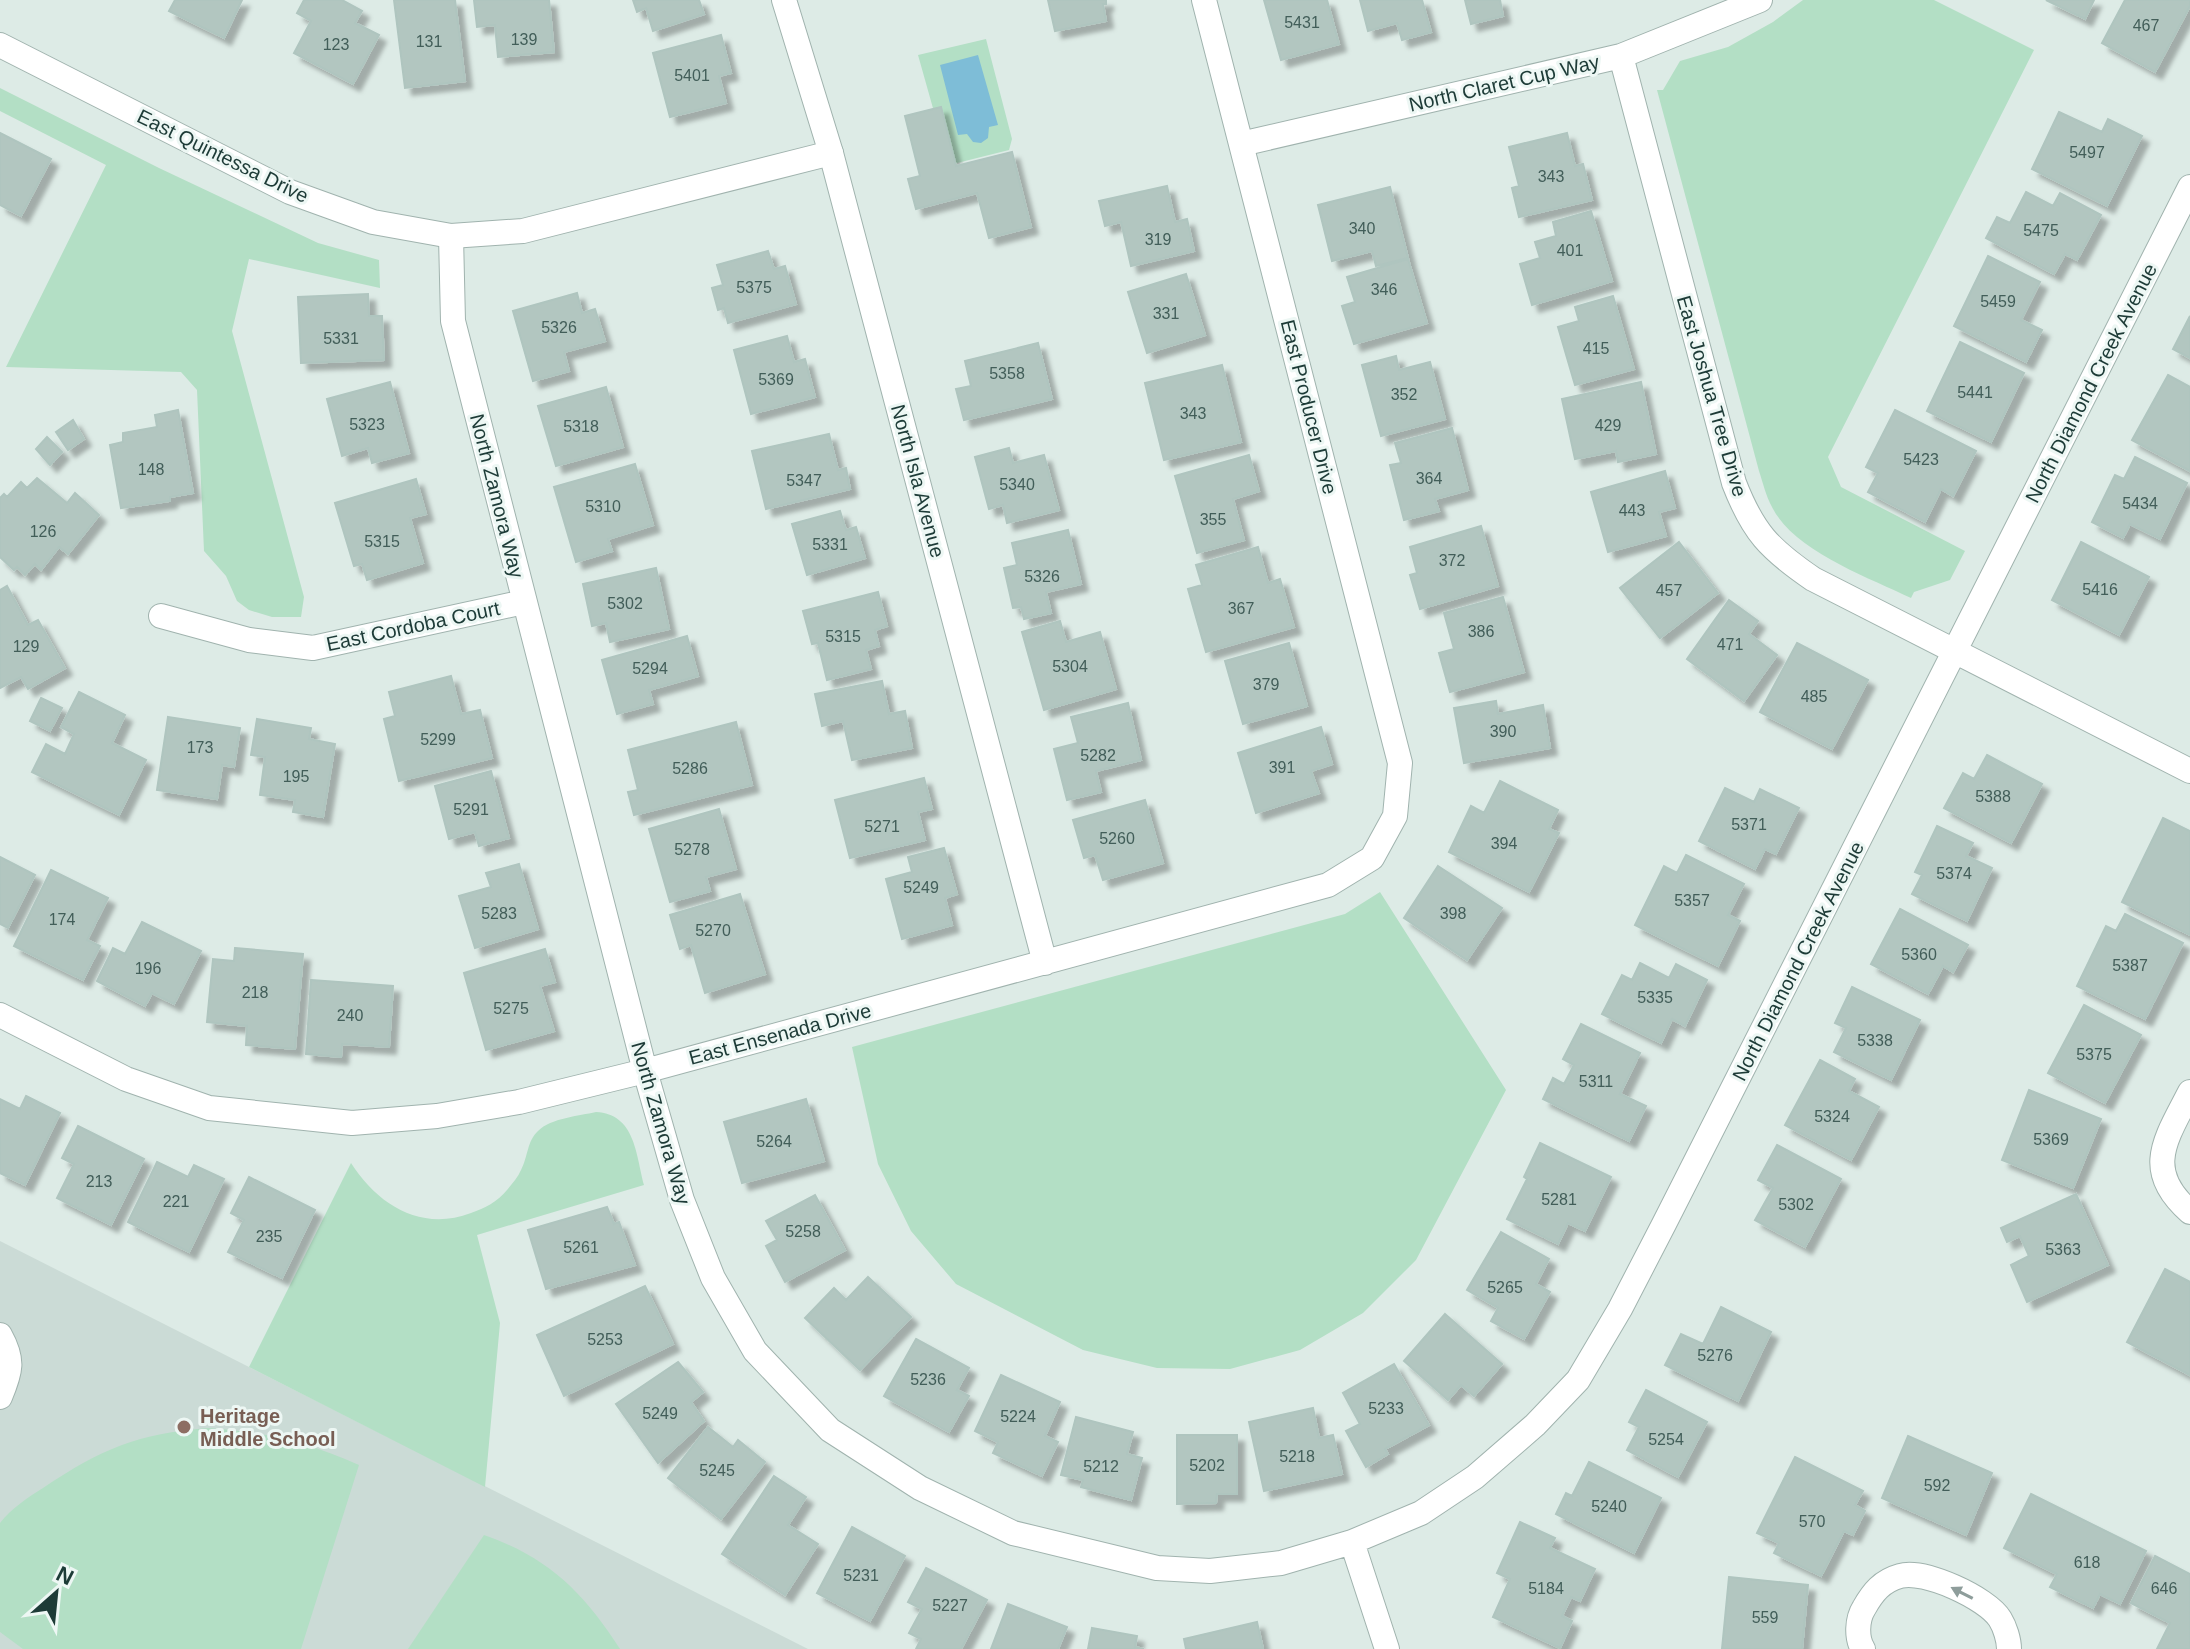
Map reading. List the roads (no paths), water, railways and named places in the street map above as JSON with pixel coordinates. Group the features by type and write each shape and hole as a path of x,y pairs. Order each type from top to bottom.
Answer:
{"street":[{"name":"North Isla Avenue","path":"784,0 831,153 1045,963"},
{"name":"East Producer Drive","path":"1204,0 1400,763 1395,816"},
{"name":"North Claret Cup Way","path":"1241,144 1621,56 1760,0"},
{"name":"East Quintessa Drive","path":"0,45 290,192 373,222 451,236 523,231 831,153"},
{"name":"East Joshua Tree Drive","path":"1621,56 1734,483 1760,537 1786,561 1813,579 2190,771"},
{"name":"North Diamond Creek Avenue","path":"1352,1542 1421,1513 1475,1477 1535,1425 1578,1380 1627,1295 2190,187"},
{"name":"North Zamora Way","path":"451,236 453,321 645,1071 682,1200 713,1278 755,1351 830,1430 920,1488 1013,1533 1157,1568 1210,1571 1281,1563 1352,1542"},
{"name":"East Cordoba Court","path":"161,616 249,640 313,648 524,602"},
{"name":"East Ensenada Drive","path":"0,1015 126,1079 209,1108 352,1123 437,1116 519,1102 645,1071 1328,885 1372,858 1395,816"},
{"path":"2190,1092 2163,1145 2162,1174 2173,1197 2190,1212"},
{"path":"0,1335 9,1351 10,1374 0,1397"},
{"path":"1352,1542 1387,1649"},
{"path":"1863,1649 1859,1616 1875,1588 1901,1575 1932,1577 1979,1601 2000,1618 2009,1649"}],"water":[{"path":"978,55 998,125 989,127 988,138 981,143 973,142 967,134 958,135 940,65"}],"place":[{"name":"Heritage Middle School","path":"184,1427"}]}
